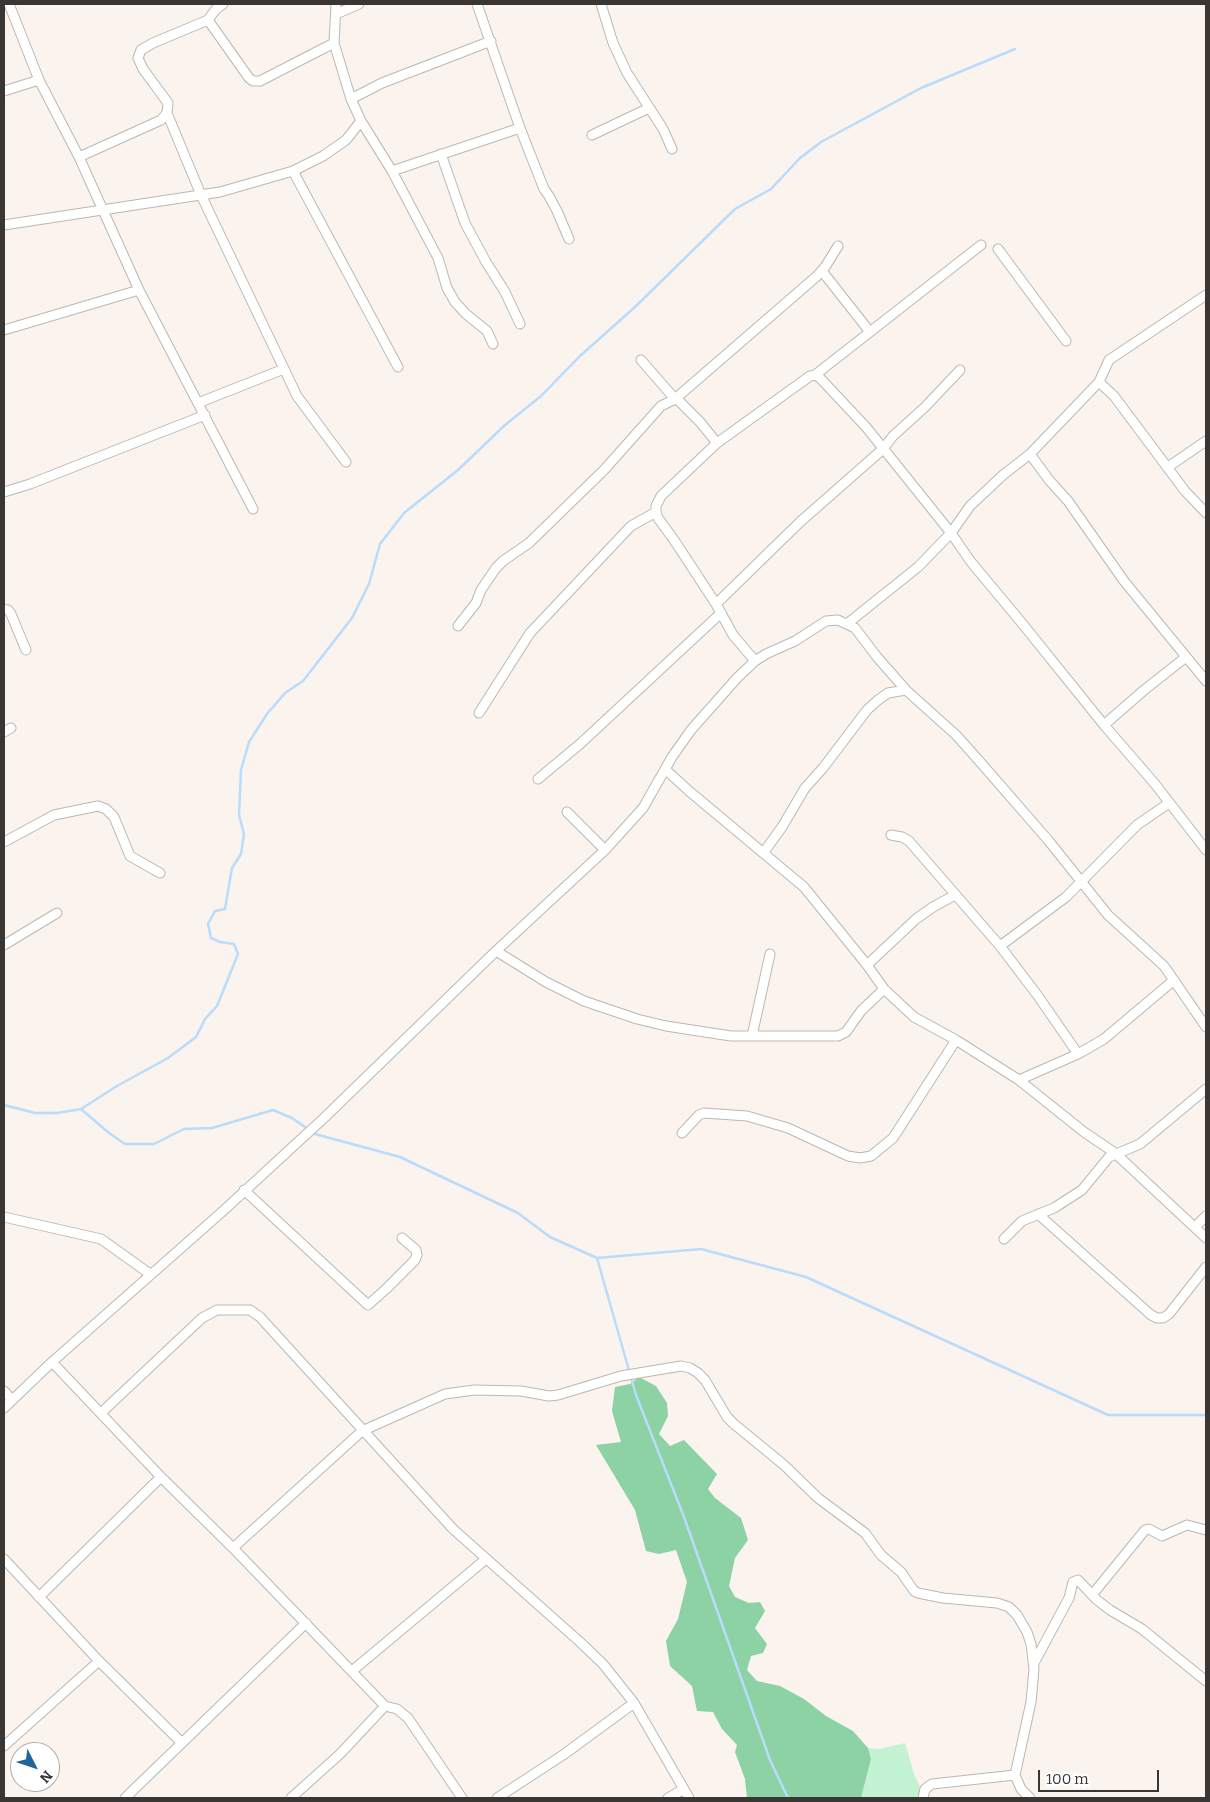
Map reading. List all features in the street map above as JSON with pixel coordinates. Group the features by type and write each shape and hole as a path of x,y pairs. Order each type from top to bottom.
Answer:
{"street":[{"path":"9,4 38,80 79,157 139,290 254,509"},
{"path":"223,4 216,9 208,20 153,43 141,50 138,58 168,103 167,113 201,195 284,369 298,396 346,462"},
{"path":"336,4 334,43 351,99 361,121 392,171 438,258 447,288 455,302 466,314 487,331 493,344"},
{"path":"336,14 359,4"},
{"path":"477,4 520,128 544,189 557,211 569,239"},
{"path":"601,4 613,43 627,72 663,129 672,149"},
{"path":"208,20 253,81 260,81 334,43"},
{"path":"351,99 382,82 491,41"},
{"path":"4,92 38,80"},
{"path":"592,135 649,108"},
{"path":"79,157 161,120 167,113"},
{"path":"4,226 220,192 293,171 346,140 361,121"},
{"path":"392,171 520,128"},
{"path":"441,154 465,223 505,292 520,324"},
{"path":"293,171 398,367"},
{"path":"755,661 733,635 716,604 658,518 656,512 657,501 717,443 802,382 815,375 981,245"},
{"path":"458,626 471,610 481,590 496,568 503,561 529,542 597,477 661,406 675,398 822,271 838,246"},
{"path":"998,249 1066,341"},
{"path":"822,271 870,332"},
{"path":"4,330 139,290"},
{"path":"848,623 918,567 951,533 970,506 1003,475 1030,454 1099,382 1109,360 1206,295"},
{"path":"641,360 675,398 700,422 717,443"},
{"path":"198,403 284,369"},
{"path":"716,604 800,522 883,448 960,370"},
{"path":"815,375 840,399 883,448 951,533 971,562 1104,725 1155,784 1206,850"},
{"path":"1099,382 1114,396 1185,491 1206,512"},
{"path":"4,492 30,484 205,415"},
{"path":"1168,467 1206,441"},
{"path":"1030,454 1049,480 1068,501 1124,581 1206,681"},
{"path":"480,713 530,633 630,526 656,512"},
{"path":"4,609 8,610 11,614 26,650"},
{"path":"538,779 580,744 721,613"},
{"path":"4,1408 52,1362 324,1118 496,951 605,850 643,808 672,757 698,722 737,678 755,661 795,641 826,621 838,620 848,623 855,628 906,690 956,735 1048,840 1108,915 1164,966 1206,1027"},
{"path":"1104,725 1186,657"},
{"path":"764,852 782,827 805,788 823,768 867,710 888,693 906,690"},
{"path":"665,769 804,887 884,989 914,1017 956,1040 1019,1080 1084,1132 1114,1153 1206,1238"},
{"path":"1000,946 1066,896 1137,824 1169,803"},
{"path":"4,842 54,815 98,806 106,809 114,817 130,856 160,873"},
{"path":"567,812 605,850"},
{"path":"891,835 902,837 909,841 1000,946 1038,996 1078,1054"},
{"path":"867,965 916,919 932,907 955,895"},
{"path":"4,945 57,913"},
{"path":"496,951 546,982 592,1004 666,1026 731,1036 838,1036 846,1032 861,1011 884,989"},
{"path":"752,1036 770,954"},
{"path":"1019,1080 1078,1054 1104,1039 1174,980"},
{"path":"682,1133 704,1113 747,1116 788,1128 848,1156 860,1158 871,1156 893,1138 956,1040"},
{"path":"1004,1239 1022,1222 1054,1208 1082,1190 1104,1161 1114,1153 1125,1151 1140,1144 1206,1089"},
{"path":"244,1190 368,1305 415,1260 416,1250 402,1238"},
{"path":"1038,1214 1151,1315 1158,1318 1163,1318 1169,1314 1206,1267"},
{"path":"1195,1227 1206,1216"},
{"path":"4,1217 101,1239 150,1274"},
{"path":"101,1413 202,1318 217,1310 250,1310 260,1317 453,1529 603,1664 634,1704 689,1798"},
{"path":"52,1362 161,1477 233,1548 385,1706 397,1709 408,1718 462,1798"},
{"path":"233,1548 362,1431 445,1394 483,1390 521,1391 549,1396 621,1376 681,1366 690,1368 705,1380 727,1417 734,1424 784,1465 818,1498 865,1533 881,1555 901,1572 914,1591 944,1598 996,1603 1009,1607 1017,1615 1027,1632 1034,1664 1031,1702 1015,1774 1021,1789 1030,1798"},
{"path":"4,1391 12,1400"},
{"path":"39,1597 161,1477"},
{"path":"1092,1595 1145,1530 1149,1529 1162,1536 1187,1525 1206,1530"},
{"path":"4,1559 99,1661 182,1743"},
{"path":"352,1671 486,1559"},
{"path":"1034,1664 1064,1608 1073,1582 1078,1580 1110,1610 1142,1629 1206,1681"},
{"path":"125,1798 306,1623"},
{"path":"4,1746 99,1661"},
{"path":"497,1798 563,1755 634,1704"},
{"path":"291,1798 340,1754 385,1706"},
{"path":"923,1798 925,1789 932,1784 1015,1774"},
{"path":"668,1798 684,1789"}],"green space":[{"path":"639,1377 656,1386 667,1403 668,1416 659,1434 670,1446 684,1440 717,1474 708,1489 715,1498 741,1518 748,1540 735,1558 729,1586 735,1597 749,1603 760,1602 765,1611 755,1628 767,1644 763,1653 751,1656 747,1670 757,1681 780,1686 804,1699 826,1716 853,1731 868,1748 871,1759 861,1798 747,1798 745,1779 735,1752 737,1745 722,1729 713,1712 697,1711 692,1686 670,1666 666,1641 678,1619 687,1582 676,1550 659,1554 646,1551 635,1510 596,1445 621,1442 612,1411 615,1387 630,1384"},
{"path":"905,1743 914,1774 921,1789 920,1798 861,1798 871,1759 868,1748 879,1749"}],"waterway":[{"path":"81,1109 117,1086 168,1058 196,1037 205,1019 217,1006 238,954 234,944 220,942 211,938 208,924 215,911 225,909 232,868 241,854 244,834 239,815 241,770 249,742 267,714 285,693 303,681 352,618 369,584 380,544 404,513 458,470 505,425 541,396 580,356 635,307 735,209 771,189 800,158 821,142 921,88 1015,49"},
{"path":"4,1105 35,1113 57,1113 81,1109 125,1144 154,1144 184,1129 212,1128 273,1110 292,1118 315,1134 400,1157 518,1213 550,1237 597,1258 701,1249 806,1277 1108,1415 1206,1415"},
{"path":"597,1258 636,1395 684,1517 770,1760 788,1798"}]}
